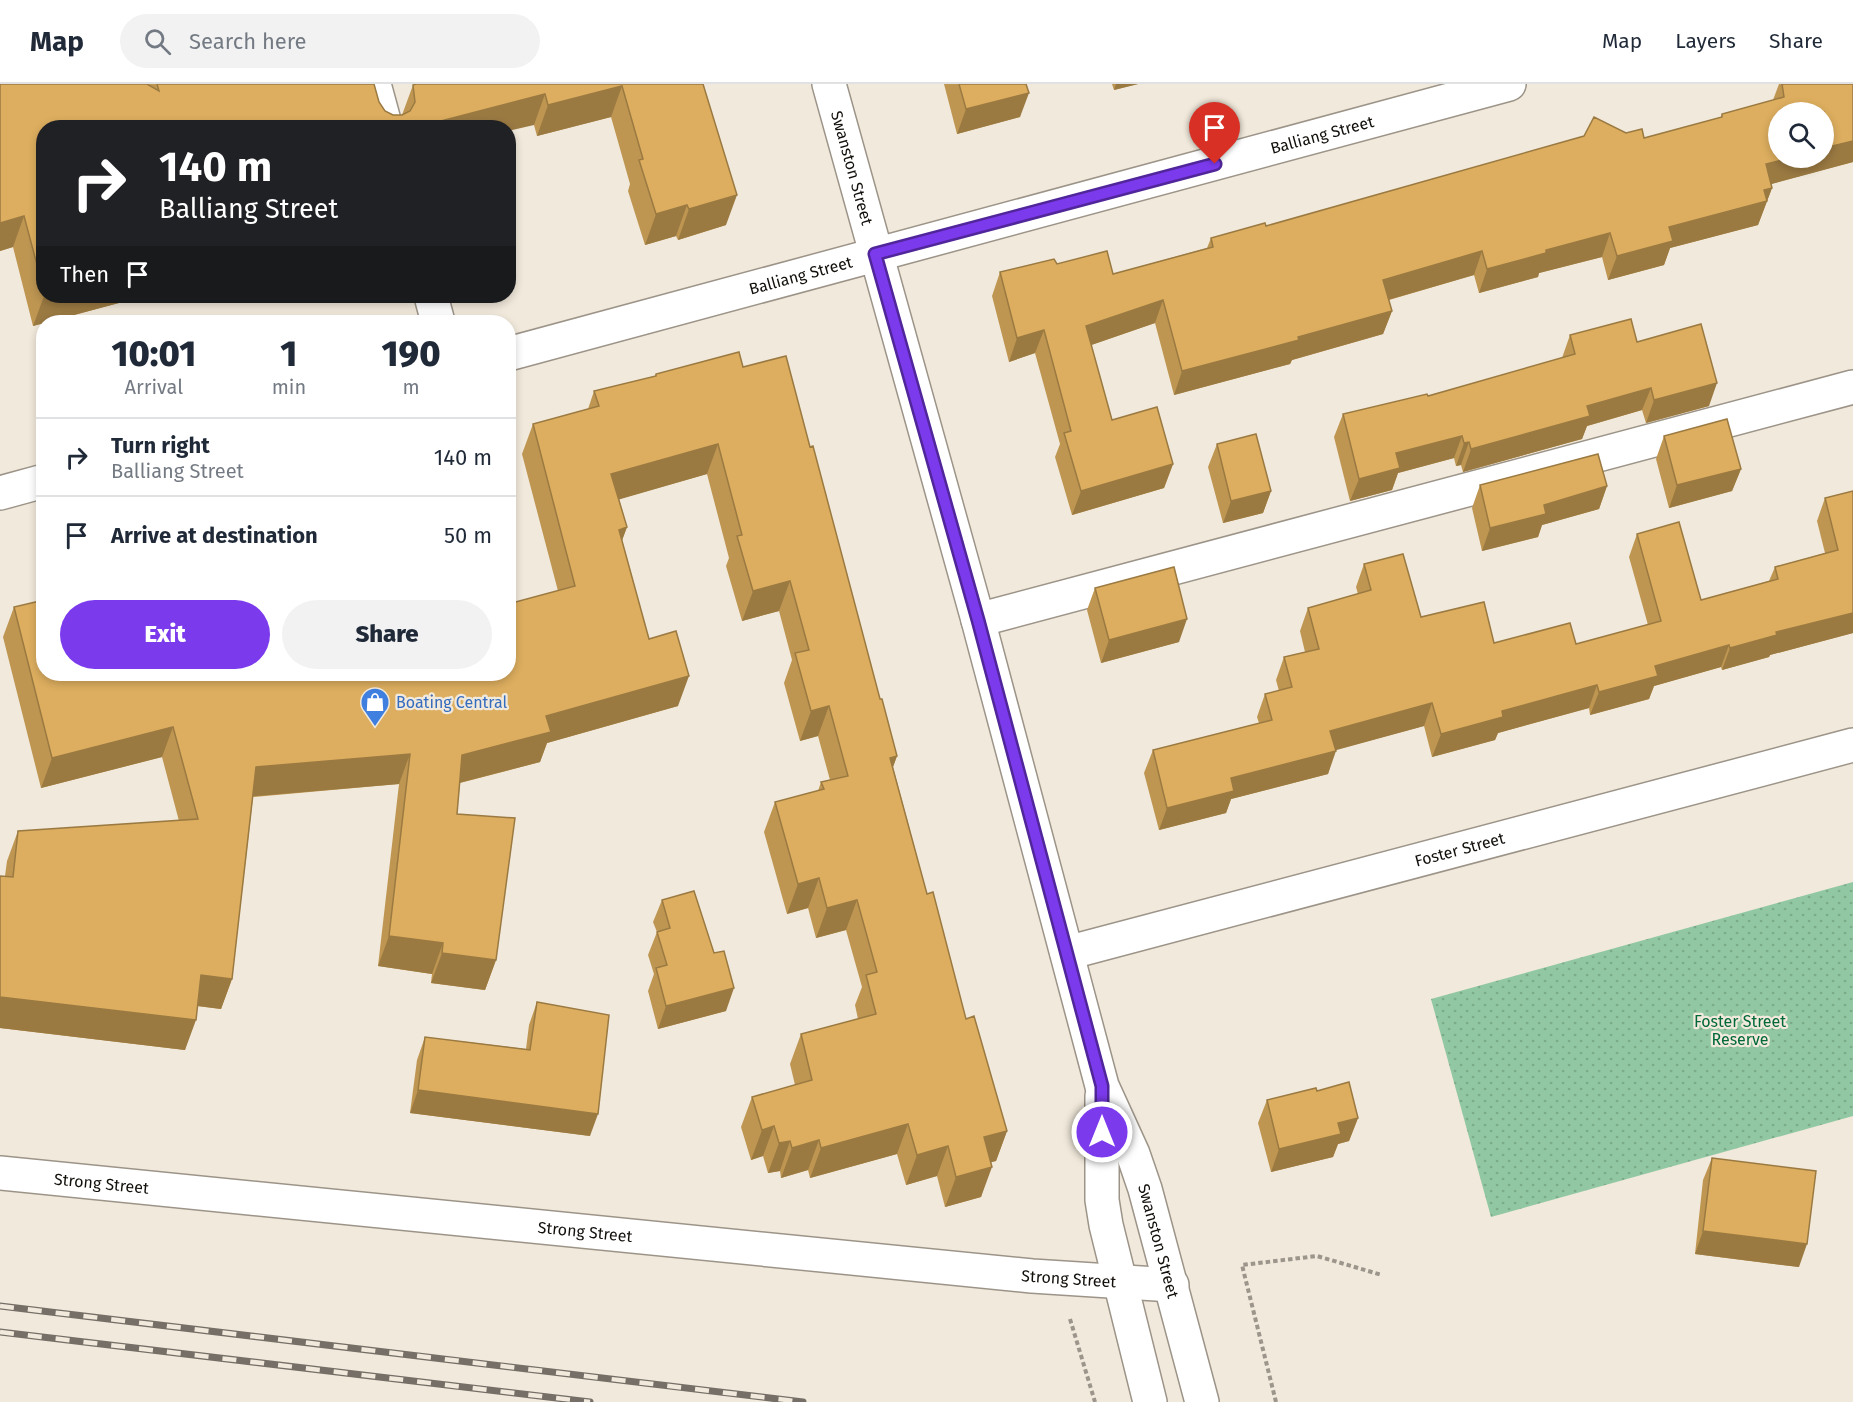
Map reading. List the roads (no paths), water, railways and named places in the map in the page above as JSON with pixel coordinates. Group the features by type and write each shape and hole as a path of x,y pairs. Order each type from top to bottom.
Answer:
{"street":[{"path":"374,84 384,120"},
{"name":"Swanston Street","path":"829,84 978,620 1102,1086 1133,1154 1172,1285 1202,1402"},
{"name":"Balliang Street","path":"516,352 1509,84"},
{"path":"978,620 1853,387"},
{"path":"0,493 36,483"},
{"name":"Foster Street","path":"1067,953 1853,745"},
{"name":"Swanston Street","path":"1102,1086 1102,1200 1106,1225 1150,1402"},
{"name":"Strong Street","path":"0,1173 1057,1278 1172,1285"}],"railway":[{"path":"0,1306 803,1402"},
{"path":"0,1332 590,1402"}],"place":[{"name":"Boating Central","path":"375,728"}],"park label":[{"name":"Foster Street Reserve","path":"1740,1030"}]}
